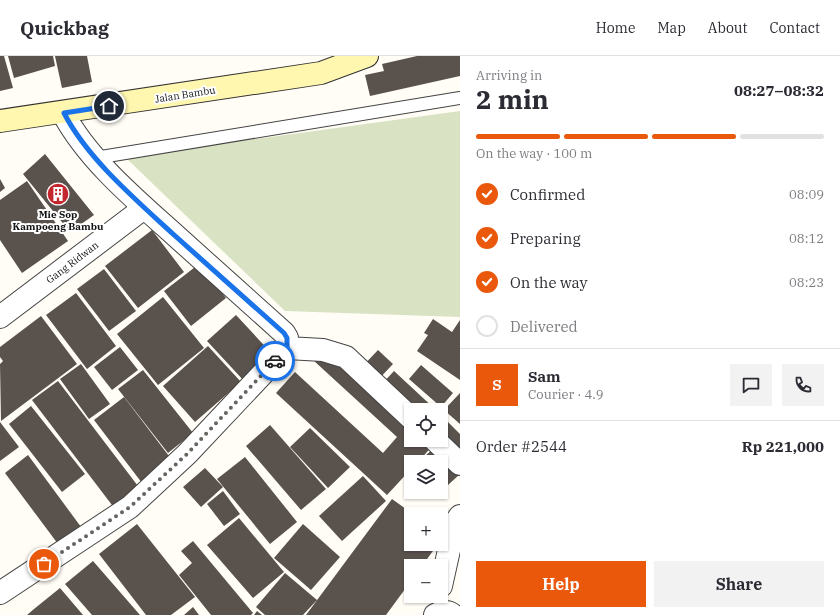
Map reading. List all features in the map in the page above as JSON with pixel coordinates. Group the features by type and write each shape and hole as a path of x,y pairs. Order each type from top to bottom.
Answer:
{"street":[{"name":"Jalan Bambu","path":"0,121 67,119 321,73 367,56"},
{"path":"0,593 130,507 187,454 287,348 287,338 284,333 144,208 93,155 67,119"},
{"name":"Gang Ridwan","path":"0,317 144,208"},
{"path":"287,348 323,350 346,357 404,411"},
{"path":"442,447 460,464"},
{"path":"447,559 455,522 460,516"},
{"path":"435,615 438,603"},
{"path":"435,615 440,612 449,612 453,615"}],"lane":[{"path":"93,155 460,98"}],"green space":[{"path":"460,111 460,317 285,311 125,157"}],"building":[{"path":"0,56 4,56 13,88 0,91"},
{"path":"8,56 53,56 55,66 14,78"},
{"path":"55,56 87,56 92,82 62,88"},
{"path":"417,56 460,56 460,76 370,96 365,75 384,71 382,64"},
{"name":"Mie Sop Kampoeng Bambu","path":"45,154 94,215 70,232 23,174"},
{"path":"0,179 5,188 0,192"},
{"path":"27,181 68,241 22,273 0,240 0,200"},
{"path":"152,230 184,272 138,308 105,266"},
{"path":"199,264 226,298 191,326 164,291"},
{"path":"104,269 136,311 109,331 77,289"},
{"path":"76,293 116,346 87,369 46,315"},
{"path":"163,297 204,348 158,385 117,334"},
{"path":"236,315 274,356 245,382 207,341"},
{"path":"41,316 77,364 1,421 0,364 3,361 0,357 0,347"},
{"path":"433,319 452,332 460,320 460,380 417,351 428,335 424,333"},
{"path":"208,346 241,382 195,422 163,386"},
{"path":"120,347 138,370 112,390 94,367"},
{"path":"323,350 404,415 404,447 431,447 424,455 404,455 404,477 387,495 276,393 295,372 383,453 397,437 313,360"},
{"path":"378,350 393,364 375,383 360,369"},
{"path":"81,364 110,404 89,419 60,379"},
{"path":"421,365 453,393 444,403 436,403 409,379"},
{"path":"143,370 193,433 168,453 118,389"},
{"path":"394,371 428,403 404,403 404,405 380,386"},
{"path":"58,381 141,490 115,509 32,400"},
{"path":"460,393 460,424 448,414 448,406"},
{"path":"124,397 172,460 142,483 94,420"},
{"path":"31,406 85,474 62,492 9,424"},
{"path":"0,422 19,447 0,461"},
{"path":"448,422 460,434 460,461 447,447"},
{"path":"270,425 326,489 301,510 246,446"},
{"path":"310,428 350,467 328,488 290,447"},
{"path":"437,447 444,455 426,455"},
{"path":"28,455 84,531 61,548 5,473"},
{"path":"245,457 297,522 270,544 217,479"},
{"path":"448,460 460,474 448,485"},
{"path":"205,468 223,487 201,507 183,487"},
{"path":"363,476 386,501 342,541 319,516"},
{"path":"223,491 240,514 224,526 207,504"},
{"path":"392,499 404,508 404,551 433,551 427,559 404,559 404,591 386,615 306,615"},
{"path":"239,518 284,572 253,598 207,545"},
{"path":"137,524 195,597 171,615 146,615 99,554"},
{"path":"303,524 340,557 311,590 274,558"},
{"path":"193,541 253,613 251,615 211,615 179,575 192,563 181,551"},
{"path":"93,561 140,615 92,615 65,584"},
{"path":"285,573 317,600 303,615 265,615 256,607"},
{"path":"60,588 83,615 27,615 34,609"},
{"path":"193,607 199,615 184,615"},
{"path":"257,611 262,615 254,615"}],"way so far":[{"path":"44,564 130,507 187,454 275,361"}],"place":[{"name":"Mie Sop Kampoeng Bambu","path":"58,194"}],"route":[{"path":"109,106 64,113 70,125 90,153 144,208 284,333 287,338 287,348 275,361"}]}
